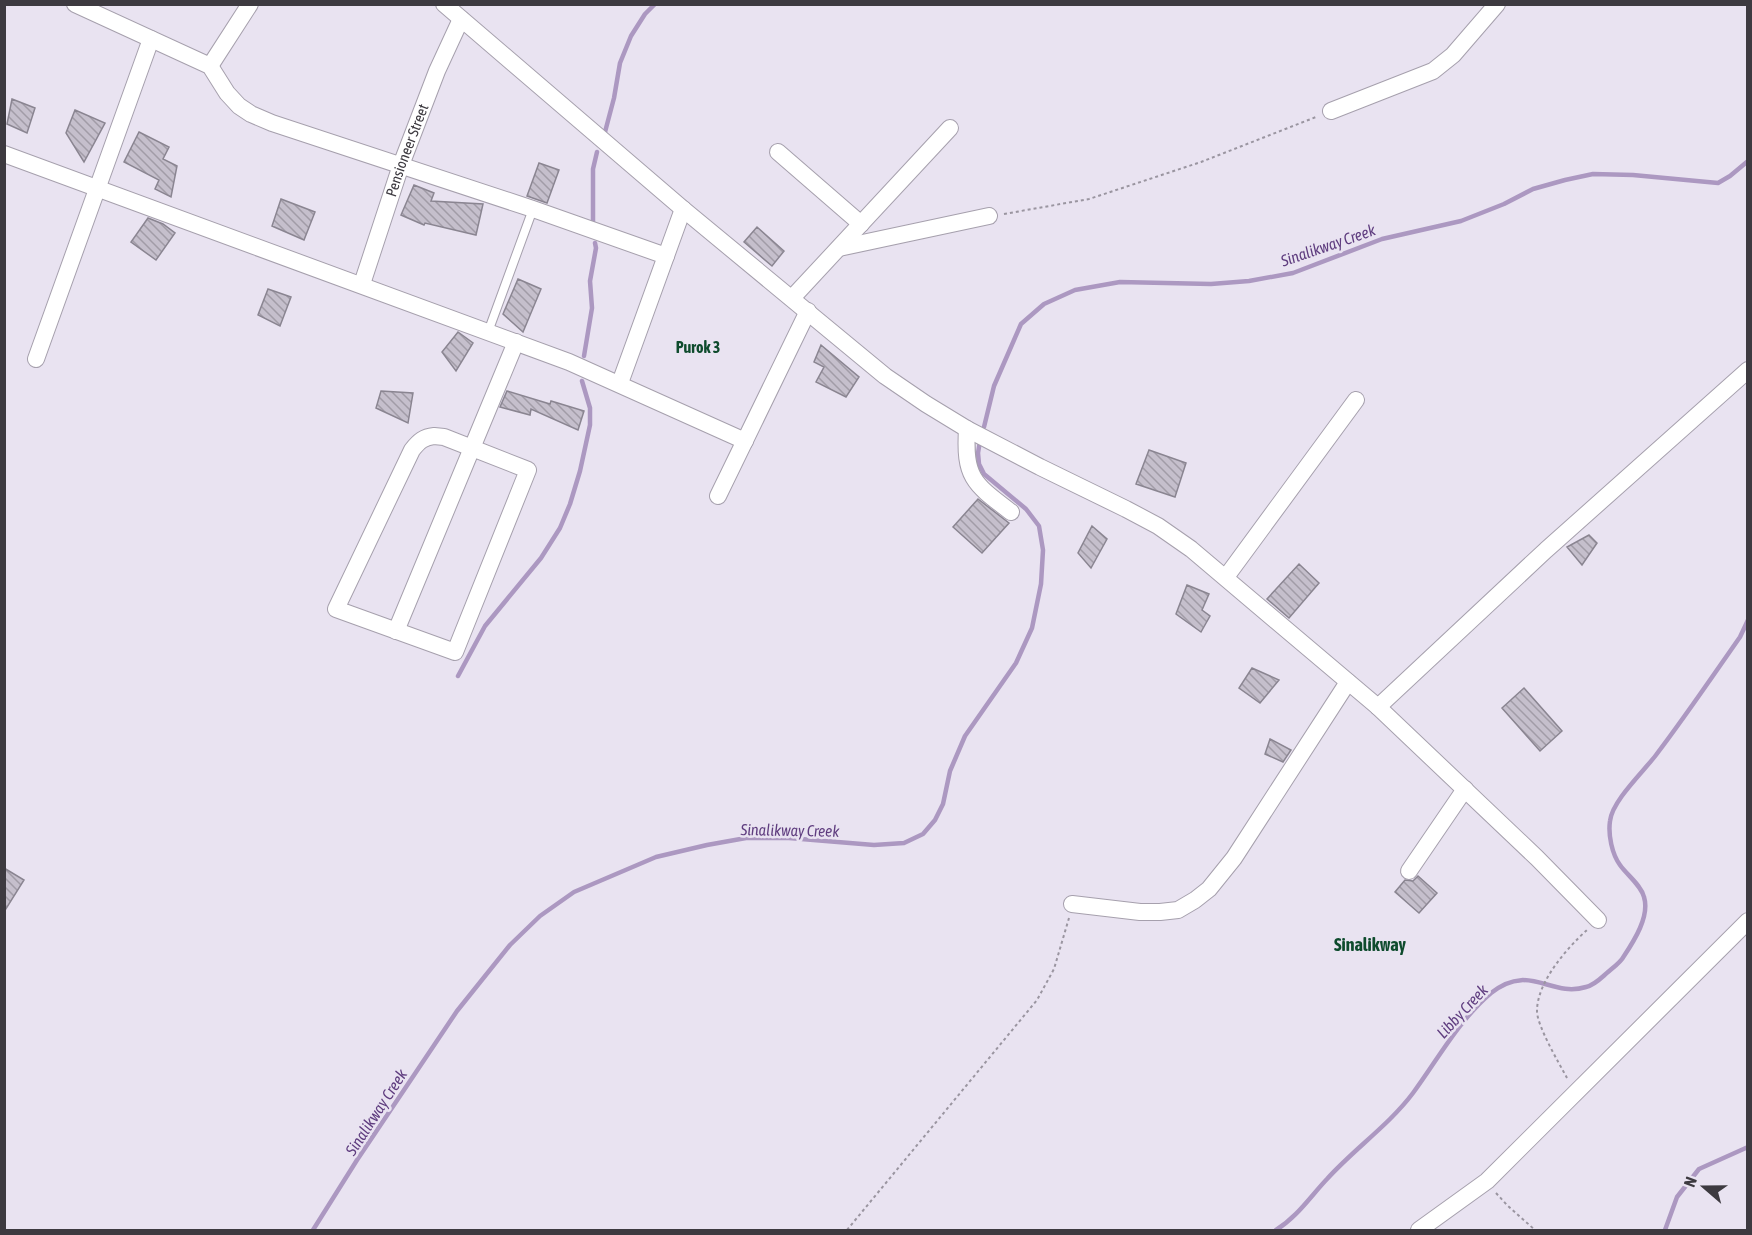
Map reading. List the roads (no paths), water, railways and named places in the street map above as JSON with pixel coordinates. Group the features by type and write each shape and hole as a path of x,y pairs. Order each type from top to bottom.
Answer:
{"street":[{"path":"75,4 210,66 227,93 239,106 272,123 533,209 666,256"},
{"path":"210,66 250,4"},
{"path":"444,4 683,209 885,376 966,429 1100,495 1158,526 1191,549 1378,707 1537,858 1598,920"},
{"path":"1331,111 1433,71 1453,55 1497,4"},
{"name":"Pensioneer Street","path":"362,285 401,165 437,71 461,19"},
{"path":"36,359 151,39"},
{"path":"792,298 951,128"},
{"path":"778,152 861,224"},
{"path":"4,154 516,342 620,383 745,441"},
{"path":"620,383 683,209"},
{"path":"839,248 990,216"},
{"path":"718,496 808,311"},
{"path":"396,631 516,342"},
{"path":"1378,707 1546,550 1748,370"},
{"path":"1226,577 1356,400"},
{"path":"966,429 967,466 973,479 983,491 1011,512"},
{"path":"425,437 444,437 528,470 455,652 396,631 336,609 412,450 418,442 425,437"},
{"path":"1072,904 1140,912 1160,912 1178,910 1209,890 1234,858 1348,682"},
{"path":"1409,871 1465,789"},
{"path":"1419,1230 1487,1181 1748,921"}],"lane":[{"path":"488,332 533,209"}],"waterway":[{"path":"605,132 620,63 631,36 645,14 655,4"},
{"path":"593,222 593,169 597,152"},
{"name":"Sinalikway Creek","path":"984,427 994,386 1021,324 1044,304 1075,290 1120,282 1211,284 1249,281 1293,273 1382,239 1461,221 1504,204 1533,189 1565,180 1593,174 1633,175 1718,183 1748,161"},
{"path":"584,356 592,308 590,281 595,243"},
{"path":"458,676 485,626 541,558 560,528 580,471 590,425 590,408 582,381"},
{"name":"Sinalikway Creek","path":"313,1230 457,1011 510,945 540,916 574,892 656,857 707,845 746,838 789,838 874,845 904,843 923,834 935,820 943,804 950,771 965,736 1016,663 1032,628 1041,584 1043,550 1039,526 1026,509 984,474 979,464 980,441"},
{"name":"Libby Creek","path":"1276,1230 1297,1213 1337,1168 1404,1105 1469,1015 1491,993 1505,984 1529,980 1561,988 1586,987 1598,981 1621,960 1640,928 1645,904 1640,888 1620,865 1611,844 1612,813 1622,796 1656,755 1698,697 1740,637 1748,620"},
{"path":"1665,1230 1677,1197 1699,1169 1748,1147"}],"district":[{"name":"Purok 3","path":"698,347"},
{"name":"Sinalikway","path":"1370,945"}]}
